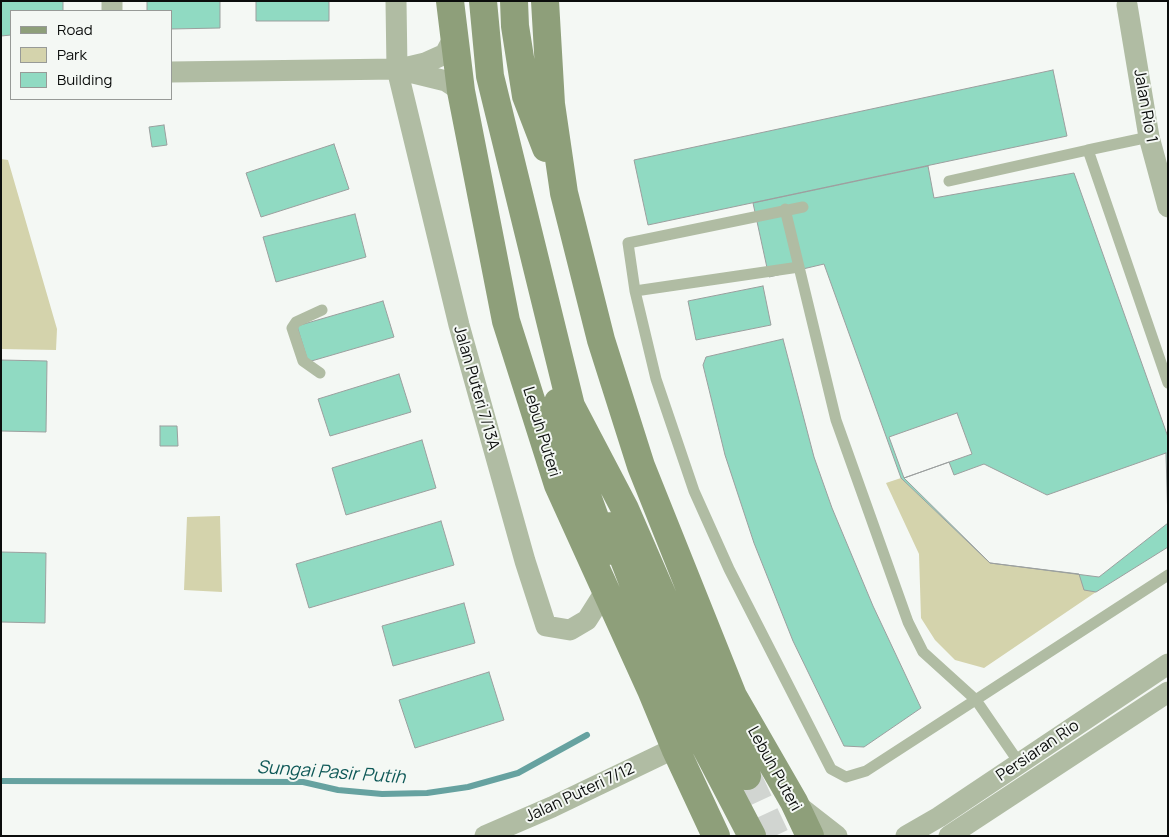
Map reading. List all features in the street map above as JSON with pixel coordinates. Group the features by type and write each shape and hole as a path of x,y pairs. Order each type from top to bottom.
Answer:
{"main road":[{"name":"Lebuh Puteri","path":"450,1 453,39 461,91 506,321 558,485 716,836"},
{"name":"Lebuh Puteri","path":"483,1 490,76 571,406 625,509 675,624 747,776"},
{"name":"Lebuh Puteri","path":"514,1 515,26 526,96 564,193"},
{"name":"Lebuh Puteri","path":"545,1 551,104 564,193 601,340 641,466 733,696 794,802 810,836"},
{"path":"486,212 491,148 490,76"},
{"path":"491,148 574,462 646,648 671,702 699,738"},
{"path":"571,406 608,519 671,680 699,738 752,836"}],"street":[{"path":"396,1 397,69"},
{"name":"Jalan Rio 1","path":"1128,5 1149,137 1168,206"},
{"path":"172,72 397,69 424,63 445,54 453,39"},
{"path":"397,69 446,81 461,91"},
{"name":"Jalan Puteri 7/13A","path":"397,69 459,324 522,552 546,626 570,630 587,620 606,590"},
{"name":"Persiaran Rio","path":"906,836 939,817 1168,664"},
{"name":"Persiaran Rio","path":"949,836 1168,692"},
{"name":"Jalan Puteri 7/12","path":"486,836 552,807 675,748"},
{"path":"794,802 838,836"}],"lane":[{"path":"949,181 1149,137"},
{"path":"1088,150 1168,383"},
{"path":"803,207 785,209 628,243 635,291 656,379 694,491 729,569 831,769 846,777 866,771 1168,575"},
{"path":"785,209 836,420 908,622 922,652 976,700 1031,781"},
{"path":"635,291 799,267"},
{"path":"320,373 303,361 292,328 296,322 322,310"}],"green space":[{"path":"1,159 8,160 57,329 56,350 1,349"},
{"path":"901,478 990,563 1079,574 1096,592 984,668 955,660 935,640 921,618 919,554 886,483"},
{"path":"220,516 222,592 184,590 187,517"}],"building":[{"path":"1,1 63,1 63,10 10,10 10,35 1,36"},
{"path":"147,1 220,1 220,28 172,29 172,10 147,10"},
{"path":"256,1 329,1 329,21 256,21"},
{"path":"1053,70 1067,136 648,225 634,160"},
{"path":"164,125 167,145 152,147 149,127"},
{"path":"334,144 349,189 261,217 246,173"},
{"path":"928,166 934,198 1074,173 1168,437 1168,547 1096,592 1084,590 1079,574 990,563 901,478 824,264 769,277 753,203"},
{"path":"355,214 366,257 276,282 263,237"},
{"path":"763,286 771,325 696,340 688,301"},
{"path":"383,301 394,337 308,362 297,326"},
{"path":"783,339 814,457 832,508 873,606 921,708 864,747 844,746 793,641 754,543 725,455 703,365 706,357"},
{"path":"1,360 47,361 46,432 1,431"},
{"path":"399,374 411,412 330,436 318,399"},
{"path":"957,413 972,454 904,478 889,437"},
{"path":"160,426 177,426 178,446 160,446"},
{"path":"422,440 436,488 346,515 332,468"},
{"path":"1166,453 1168,523 1099,577 990,563 904,478 949,462 954,475 984,464 1047,495"},
{"path":"441,521 454,565 309,608 296,564"},
{"path":"1,552 46,553 45,623 1,622"},
{"path":"464,603 475,643 393,666 382,626"},
{"path":"489,672 504,720 415,748 399,700"}],"waterway":[{"name":"Sungai Pasir Putih","path":"1,781 303,782 338,790 382,794 427,793 468,787 518,773 587,735"}],"tunnel":[{"path":"747,776 775,836"}]}
